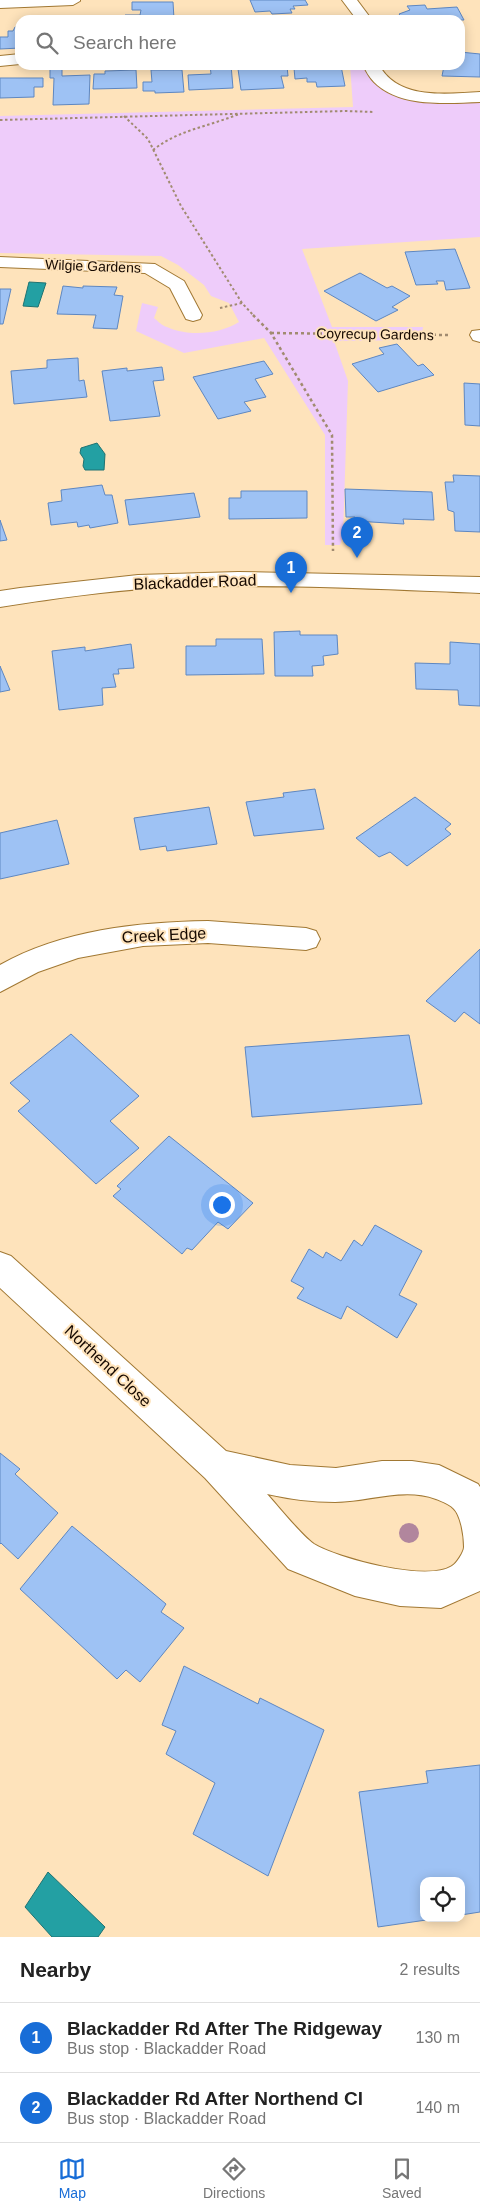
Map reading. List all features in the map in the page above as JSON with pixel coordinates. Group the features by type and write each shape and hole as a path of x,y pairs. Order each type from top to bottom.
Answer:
{"street":[{"path":"349,0 361,15"},
{"path":"0,4 75,5"},
{"path":"0,60 15,59"},
{"path":"373,70 377,78 392,88 416,96 446,98 480,97"},
{"name":"Wilgie Gardens","path":"0,262 148,268 178,285 193,316"},
{"name":"Blackadder Road","path":"0,599 64,589 158,582 255,579 480,585"},
{"name":"Creek Edge","path":"0,980 14,970 69,948 129,935 238,932 306,939"},
{"name":"Northend Close","path":"0,1267 217,1466 301,1556 355,1578 400,1588 441,1590 467,1578 480,1553"},
{"path":"217,1466 290,1482 336,1485 382,1478 412,1478 439,1482 466,1496 478,1520 480,1544"}],"path":[{"path":"0,120 241,113 375,112"},
{"path":"153,150 173,136 210,126 241,113"},
{"path":"124,116 148,139 181,206 242,303 271,333 332,435 333,557"},
{"name":"Coyrecup Gardens","path":"271,333 479,335"}],"shaded area":[{"path":"350,70 371,70 377,78 416,96 480,97 480,237 302,249 332,327 423,327 421,340 334,341 348,381 343,536 340,545 325,545 325,435 264,338 184,353 136,331 142,303 158,307 154,318 163,326 185,332 204,333 223,329 239,322 229,303 211,296 204,285 178,265 161,256 0,253 0,116 353,107"}],"water":[{"path":"29,282 46,283 38,307 23,306"},
{"path":"97,443 105,454 104,470 85,470 83,466 84,459 80,453 81,448"},
{"path":"48,1872 105,1927 98,1937 52,1937 25,1907"}],"building":[{"path":"250,0 305,0 308,5 293,6 295,9 290,9 292,13 272,14 270,11 255,12"},
{"path":"132,2 173,2 174,15 140,15 141,10 132,10"},
{"path":"425,5 427,9 457,7 461,15 400,15 410,10 407,6"},
{"path":"15,27 15,48 0,49 0,37 8,37 8,31 13,31"},
{"path":"465,52 480,54 480,77 442,76 443,70 465,70"},
{"path":"50,70 62,70 62,76 90,75 89,104 53,105 54,78 50,78"},
{"path":"136,70 137,88 93,89 94,74 105,74 105,71"},
{"path":"151,70 182,70 184,92 155,93 155,91 143,91 143,82 152,82"},
{"path":"211,70 231,70 233,88 189,90 188,75 211,74"},
{"path":"238,70 287,70 288,76 281,76 284,88 241,90"},
{"path":"294,70 342,70 345,86 317,87 316,82 307,82 307,78 295,79"},
{"path":"0,78 43,78 43,87 34,87 34,97 0,98"},
{"path":"455,249 470,288 446,290 444,281 436,281 438,284 416,285 405,252"},
{"path":"360,273 387,288 392,286 410,296 392,307 398,310 376,321 324,291"},
{"path":"63,286 83,288 83,286 117,287 114,295 123,296 117,329 93,328 96,315 57,314"},
{"path":"0,289 11,289 3,324 0,324"},
{"path":"397,344 418,366 423,364 434,375 378,392 352,364 384,354 379,348"},
{"path":"78,358 79,381 84,380 87,397 14,404 11,371 47,368 47,360"},
{"path":"264,361 273,374 255,379 266,397 244,402 251,411 218,419 193,377"},
{"path":"162,367 164,380 153,381 160,416 110,421 102,371 127,368 127,371"},
{"path":"464,383 480,384 480,426 465,425"},
{"path":"453,475 480,476 480,532 455,531 454,512 448,510 445,482 454,482"},
{"path":"102,485 105,495 112,495 118,523 90,528 89,525 78,527 77,522 51,525 48,503 62,501 61,490"},
{"path":"345,489 432,492 434,520 403,519 404,524 355,521 355,517 346,517"},
{"path":"241,491 307,491 307,518 229,519 229,498 241,498"},
{"path":"194,493 200,517 129,525 125,500"},
{"path":"0,520 7,540 0,541"},
{"path":"300,631 300,635 337,635 338,654 323,656 324,665 312,666 313,676 275,676 274,632"},
{"path":"216,639 262,639 264,674 186,675 186,646 216,646"},
{"path":"450,642 480,644 480,706 459,705 458,690 416,689 415,663 450,664"},
{"path":"131,644 134,668 118,669 119,674 113,674 116,687 102,688 103,705 59,710 52,651 85,647 85,651"},
{"path":"0,666 10,690 0,692"},
{"path":"315,789 324,829 254,836 246,802 284,797 283,793"},
{"path":"415,797 451,824 445,829 451,834 407,866 390,852 379,857 356,838"},
{"path":"209,807 217,844 167,851 166,846 140,850 134,818"},
{"path":"57,820 69,864 0,879 0,833"},
{"path":"480,949 480,1024 464,1012 455,1022 426,1001"},
{"path":"71,1034 139,1096 110,1121 139,1148 96,1184 18,1111 30,1101 10,1083"},
{"path":"409,1035 422,1104 252,1117 245,1047"},
{"path":"169,1136 253,1203 228,1229 218,1222 192,1250 187,1248 182,1254 113,1196 121,1189 117,1186"},
{"path":"375,1225 422,1251 399,1295 417,1304 397,1338 347,1306 341,1319 297,1298 304,1288 291,1281 309,1249 323,1258 326,1252 341,1261 354,1240 362,1246"},
{"path":"0,1453 20,1469 15,1474 58,1513 18,1559 0,1544"},
{"path":"72,1526 166,1604 161,1612 184,1628 140,1682 126,1670 117,1679 20,1589"},
{"path":"184,1666 258,1704 260,1698 324,1730 268,1876 193,1834 215,1783 166,1754 176,1731 162,1725"},
{"path":"480,1765 480,1912 465,1914 465,1877 420,1877 420,1921 378,1927 359,1792 428,1783 426,1771"}],"place":[{"name":"Blackadder Rd After Northend Cl","path":"357,558"},
{"name":"Blackadder Rd After The Ridgeway","path":"291,593"}]}
